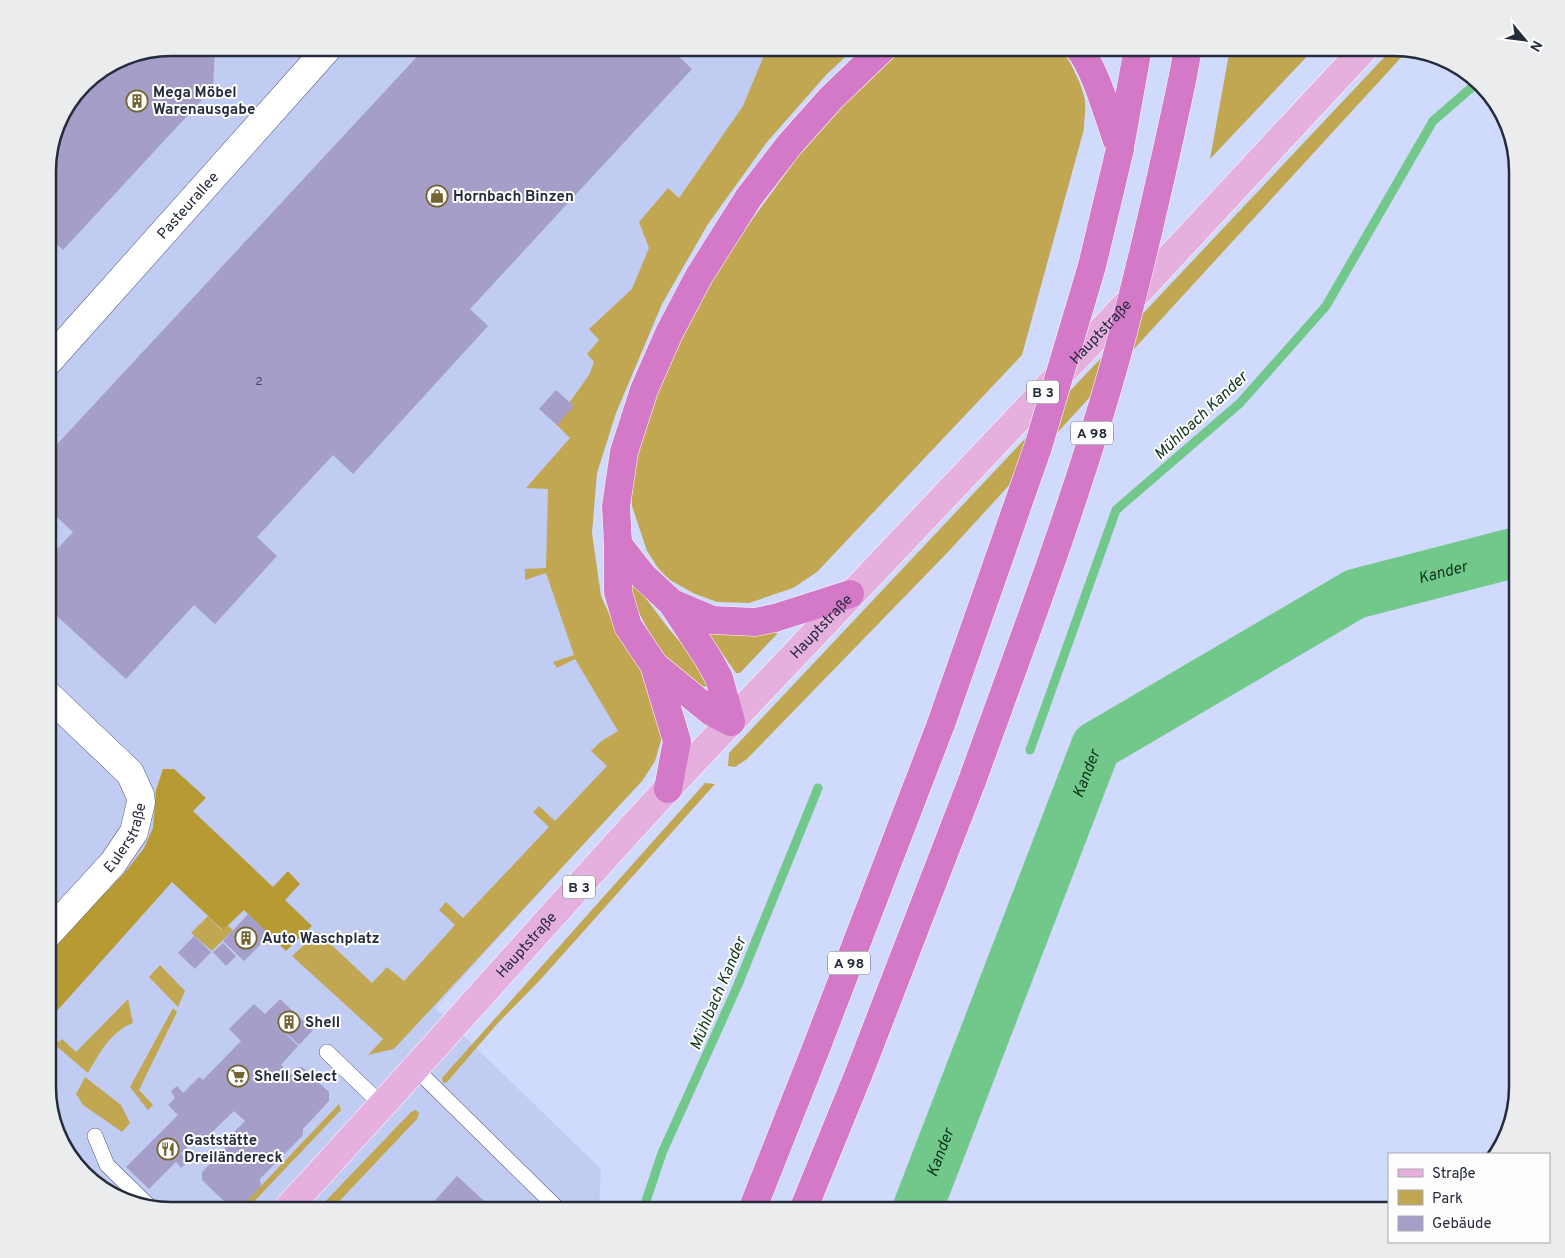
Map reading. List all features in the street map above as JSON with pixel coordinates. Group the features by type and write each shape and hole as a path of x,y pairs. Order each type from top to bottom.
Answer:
{"highway":[{"path":"668,789 677,741 654,665 628,626 618,592 616,506 624,452 644,390 669,333 691,292 749,197 790,144 831,98 875,56"},
{"path":"1084,56 1096,82 1120,149"},
{"name":"A 98","path":"755,1202 816,1051 941,724 1038,447 1092,266 1120,149 1137,56"},
{"name":"A 98","path":"807,1202 972,780 1070,505 1116,356 1156,205 1187,56"},
{"path":"618,544 643,576 672,603 719,678 731,722"},
{"path":"672,603 712,620 755,622 775,618 850,594"},
{"path":"654,665 710,711 731,722"}],"main road":[{"name":"Hauptstraße","path":"293,1202 383,1106 668,789 850,594 1097,336 1358,56"}],"street":[{"name":"Pasteurallee","path":"56,353 321,56"},
{"name":"Eulerstraße","path":"56,703 130,773 141,798 134,832 113,862 56,925"}],"lane":[{"path":"327,1052 383,1106"},
{"path":"416,1069 550,1202"},
{"path":"94,1136 107,1165 141,1198"}],"shaded area":[{"path":"163,56 825,56 654,257 577,480 586,638 642,779 435,1008 601,1169 599,1202 171,1202 134,1196 107,1182 85,1163 68,1138 58,1110 56,1095 56,163 65,127 80,101 101,80 127,65 148,58"},
{"path":"163,769 174,769 206,798 193,811 273,887 288,871 300,884 285,900 312,926 286,951 244,910 223,930 172,882 56,1012 56,945 127,870 144,848 153,828 156,790"}],"green space":[{"path":"764,56 846,56 827,74 767,142 708,224 662,304 616,413 597,473 592,533 601,596 621,640 653,687 662,737 655,761 643,780 394,1049 368,1055 383,1039 292,956 318,932 372,983 387,967 404,981 455,925 439,910 446,902 463,918 549,827 533,812 539,806 555,821 607,766 591,751 600,742 618,731 575,659 557,668 553,662 574,655 546,573 525,580 525,569 546,568 548,489 526,488 570,438 555,423 589,375 594,362 587,354 599,340 589,329 632,289 649,248 639,222 668,188 679,198 743,106"},
{"path":"893,56 1066,56 1076,73 1085,101 1084,129 1022,355 817,572 793,588 749,603 717,602 693,593 670,580 658,568 647,551 632,506 631,485 638,450 650,412 673,356 695,311 730,250 818,129 875,71"},
{"path":"1229,56 1307,56 1210,159"},
{"path":"1385,56 1402,56 948,552 747,759 735,767 728,766 729,753"},
{"path":"632,580 669,629 699,664 709,685 706,687 692,681 680,672 657,645 639,614 626,585"},
{"path":"776,631 777,634 740,673 736,673 709,635 710,633 743,635"},
{"path":"705,783 715,784 541,979 498,1023 447,1082 443,1083 442,1078"},
{"path":"208,916 222,930 228,926 233,930 212,951 191,933"},
{"path":"160,965 185,991 178,1007 149,977"},
{"path":"128,999 133,1023 112,1038 101,1051 88,1073 56,1044 62,1039 76,1052"},
{"path":"173,1008 177,1012 139,1090 153,1105 148,1110 130,1087"},
{"path":"85,1077 121,1105 130,1123 122,1132 83,1105 76,1094"},
{"path":"339,1104 341,1110 254,1202 246,1202"},
{"path":"416,1110 419,1113 417,1119 339,1202 325,1202 411,1112"}],"building":[{"name":"Mega Möbel Warenausgabe","path":"163,56 215,56 213,88 63,250 56,243 56,163 65,127 80,101 101,80 127,65 141,60"},
{"path":"418,56 678,56 692,69 470,309 488,326 353,474 333,455 257,537 277,556 215,624 194,605 126,679 56,615 56,550 73,532 56,516 56,445"},
{"path":"556,390 574,406 557,425 539,409"},
{"name":"Auto Waschplatz","path":"248,914 270,935 244,961 223,941"},
{"path":"194,936 211,952 195,969 178,953"},
{"path":"223,943 236,956 226,966 213,952"},
{"path":"280,999 313,1030 299,1045 272,1020 298,1046 281,1065 291,1075 297,1068 302,1067 329,1092 329,1101 303,1129 303,1135 260,1179 261,1186 246,1202 225,1202 202,1180 202,1172 225,1149 225,1141 245,1121 234,1111 205,1139 200,1134 181,1154 188,1161 181,1168 176,1162 149,1189 126,1167 178,1115 168,1105 175,1098 171,1091 177,1086 183,1093 199,1077 203,1080 241,1041 229,1029 254,1004 265,1014"},
{"path":"457,1176 485,1202 433,1202"}],"waterway":[{"name":"Mühlbach Kander","path":"1030,750 1116,510 1240,403 1326,306 1433,121 1472,87"},
{"name":"Kander","path":"920,1202 1096,746 1355,594 1509,554"},
{"name":"Mühlbach Kander","path":"646,1202 662,1153 737,987 818,788"}],"place":[{"name":"Mega Möbel Warenausgabe","path":"137,101"},
{"name":"Hornbach Binzen","path":"437,196"},
{"name":"Auto Waschplatz","path":"246,938"},
{"name":"Shell","path":"289,1022"},
{"name":"Shell Select","path":"238,1076"},
{"name":"Gaststätte Dreiländereck","path":"168,1149"}]}
